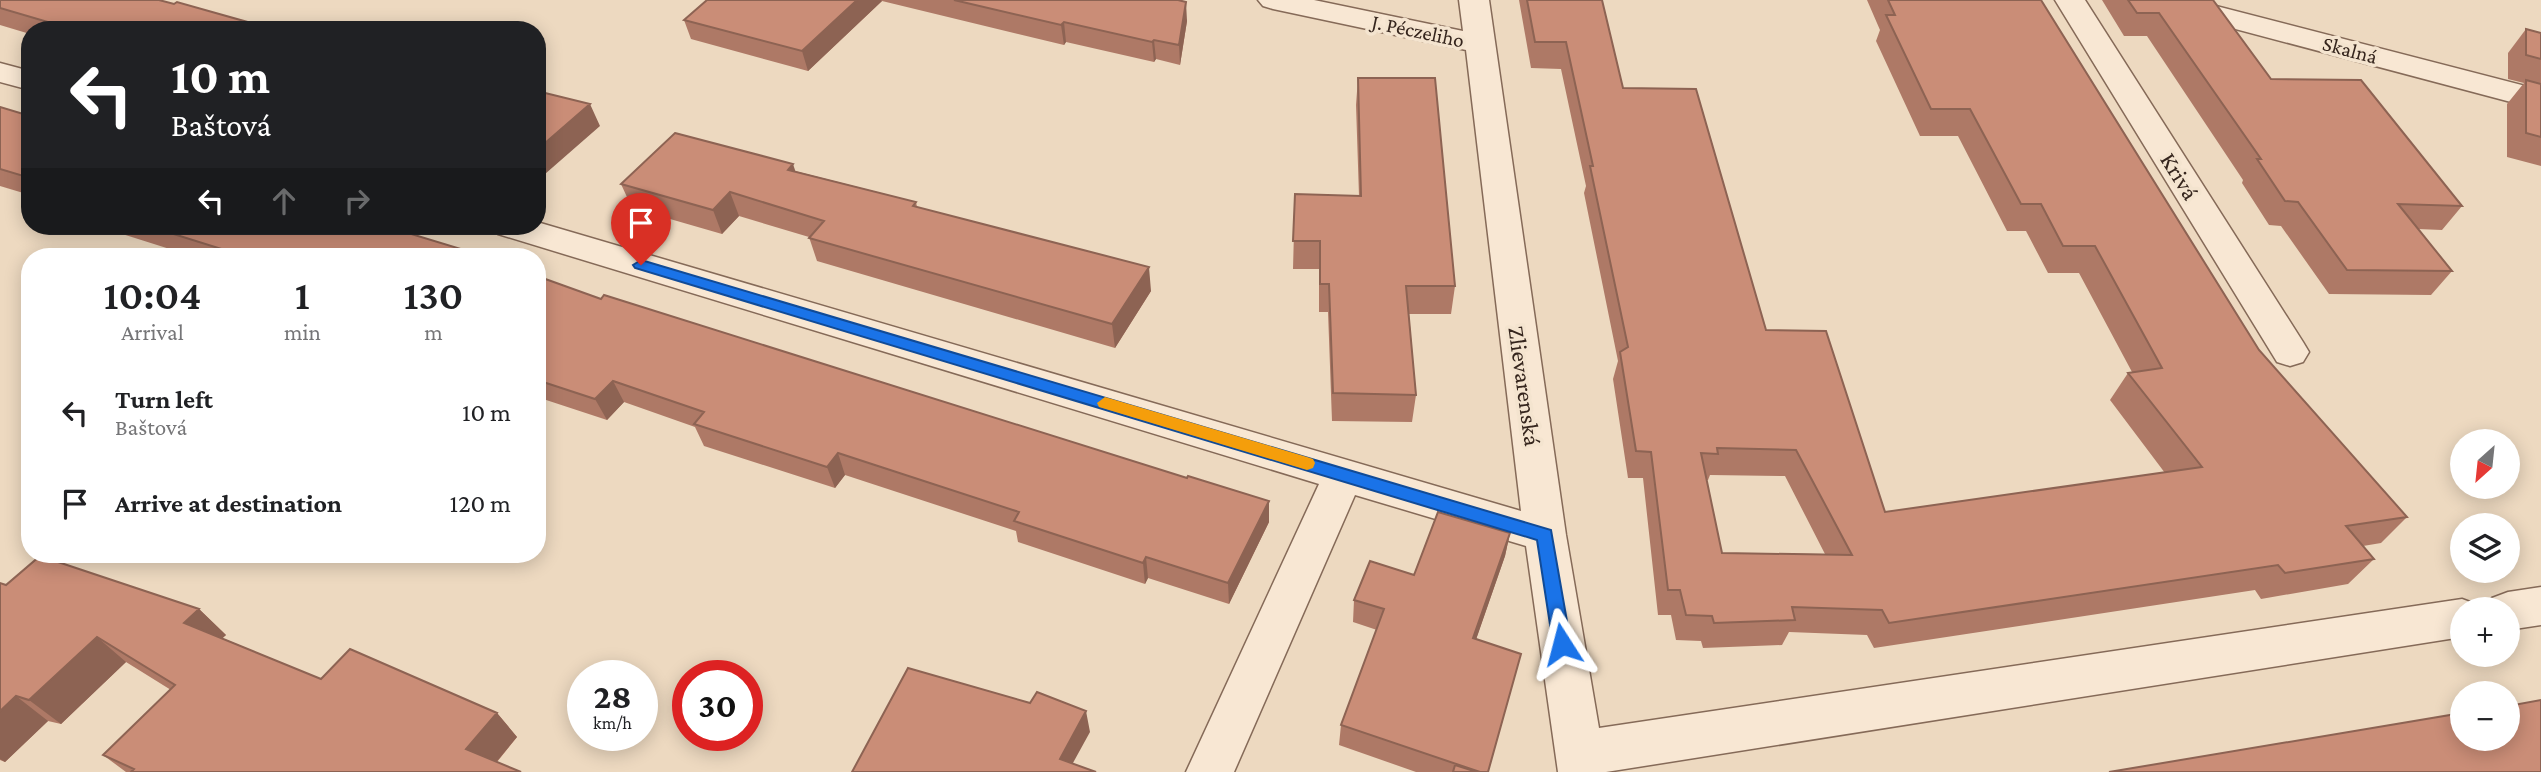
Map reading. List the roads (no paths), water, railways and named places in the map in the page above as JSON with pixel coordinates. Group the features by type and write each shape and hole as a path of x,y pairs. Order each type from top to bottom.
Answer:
{"street":[{"name":"J. Péczeliho","path":"1273,0 1480,44"},
{"name":"Zlievarenská","path":"1474,0 1545,535 1581,763"},
{"name":"Krivá","path":"2070,0 2290,352"},
{"name":"Skalná","path":"2159,0 2541,100"},
{"path":"0,72 21,78"},
{"path":"540,235 1545,535"},
{"path":"1210,772 1344,474"},
{"path":"2520,609 2541,606"},
{"path":"1581,763 2450,620"}]}
